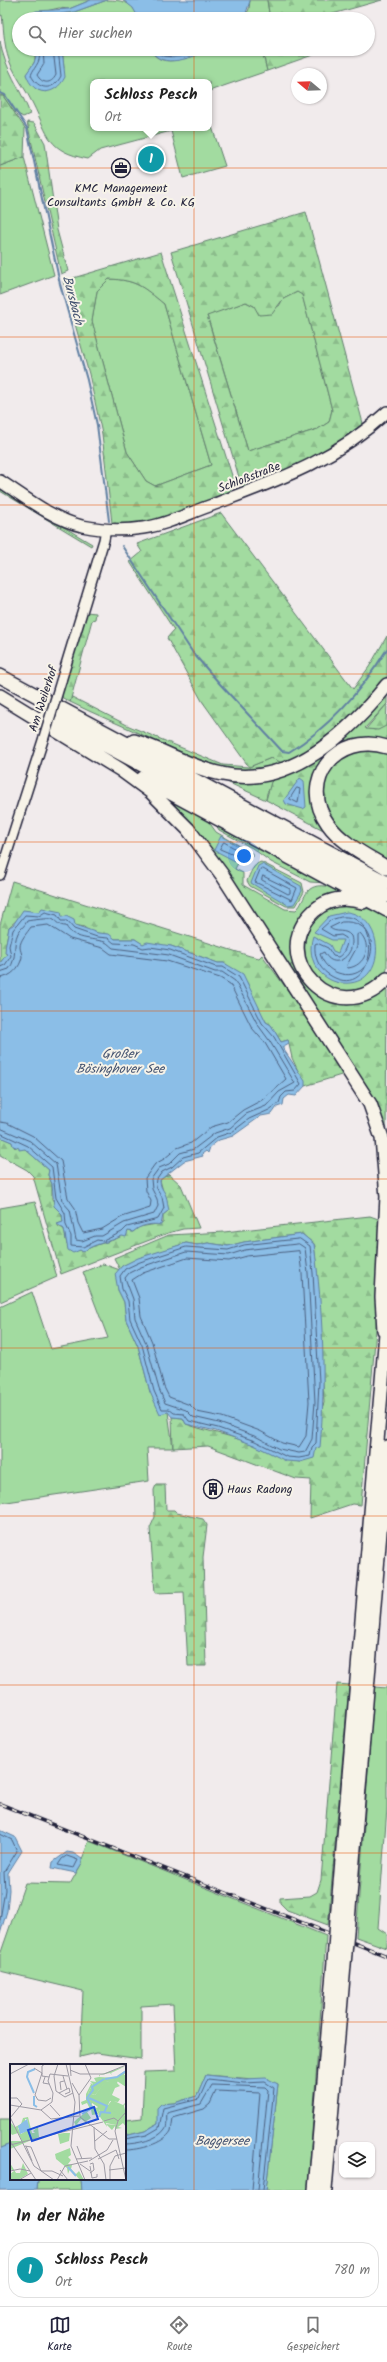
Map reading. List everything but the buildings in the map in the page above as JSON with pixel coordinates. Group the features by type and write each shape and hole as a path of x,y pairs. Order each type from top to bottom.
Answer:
{"highway":[{"path":"0,676 387,883"},
{"path":"108,733 151,746 223,775 263,775 296,764 331,741 355,721 387,684"},
{"path":"0,689 387,896"},
{"path":"0,696 98,754 386,910"},
{"path":"387,747 377,744 362,743 350,746 337,753 328,762 320,776 317,790 320,808 328,825 344,840 387,869"},
{"path":"98,754 151,792 170,809 205,850 370,1104 382,1138 387,1197 382,1297 384,1351"},
{"path":"275,823 352,852 387,869"},
{"path":"386,910 351,899 337,900 327,903 318,908 304,923 298,943 300,966 317,988 330,996 345,998 361,996 377,989 387,979"},
{"path":"325,2190 342,1920 387,1321"},
{"path":"342,1920 387,1447"},
{"path":"315,2190 340,1951"}],"main road":[{"name":"Schloßstraße","path":"0,481 62,519 83,526 130,530 151,527 314,465 336,452 387,412"}],"street":[{"name":"Am Weilerhof","path":"0,876 62,681 103,546 106,529"}],"green space":[{"path":"0,0 91,0 69,9 59,8 42,12 12,12 12,56 35,56 35,61 26,75 38,90 47,92 64,68 63,56 155,56 162,60 170,61 192,56 263,56 267,71 212,90 212,79 90,79 90,131 171,131 100,150 88,159 64,152 51,140 31,99 9,61 2,15 0,16"},
{"path":"107,0 127,3 136,12 74,12"},
{"path":"250,0 267,0 269,12 248,12"},
{"path":"267,0 382,0 340,12 269,12"},
{"path":"0,41 5,60 30,114 23,117 13,111 3,96 0,96"},
{"path":"264,56 310,56 267,71"},
{"path":"0,96 3,96 25,128 24,157 0,166"},
{"path":"27,122 34,123 45,143 57,230 68,271 61,274"},
{"path":"212,127 225,166 183,178 171,131 212,131"},
{"path":"24,157 54,275 0,295 0,166"},
{"path":"306,212 364,427 338,448 282,474 242,487 171,252","holes":["297,292 302,295 332,410 329,422 318,429 248,451 207,316 246,302 254,306 259,315 272,314 283,299"]},
{"path":"161,252 235,485 224,497 147,522 115,525 112,523 102,434 89,374 63,281","holes":["109,279 133,283 145,289 164,304 211,465 155,486 146,481 127,452 92,321 97,291"]},
{"path":"109,279 133,283 145,289 164,304 211,465 155,486 146,481 127,452 92,321 97,291"},
{"path":"297,292 302,294 332,410 329,422 318,429 248,451 207,315 246,302 254,306 279,306 283,299"},
{"path":"0,489 92,544 91,546 0,491"},
{"path":"221,513 353,689 369,667 387,636 387,676 382,684 365,704 323,742 285,764 271,758 249,767 202,701 167,638 174,630 130,562 142,552 137,544"},
{"path":"86,612 96,613 95,619 92,620 70,702 61,697 62,689"},
{"path":"387,689 387,704 365,728 375,730 387,724 387,744 333,753 328,747"},
{"path":"72,697 129,726 223,765 249,767 271,758 285,764 255,772 219,769 70,702"},
{"path":"387,704 386,726 378,730 366,729"},
{"path":"328,747 333,753 319,769 331,834 266,800 271,782 278,775"},
{"path":"375,749 387,753 387,862 346,836 335,824 325,804 325,782 329,772 335,764 343,757 354,752"},
{"path":"278,775 267,793 266,800 227,782 229,779"},
{"path":"158,792 206,818 216,832 252,853 252,856 249,854 244,861 240,859 235,869 243,873 243,885 285,909 296,910 300,906 308,891 317,886 328,886 347,894 311,909 296,962 286,968"},
{"path":"215,823 327,883 310,882 271,862 252,848 219,830"},
{"path":"261,862 302,883 304,892 296,906 286,906 250,886 247,881 251,872 258,863"},
{"path":"12,881 250,956 259,958 262,955 348,1073 305,1086 292,1058 288,1040 281,1042 271,1025 266,1022 251,994 224,963 218,963 171,946 142,944 135,939 115,939 107,935 91,932 84,927 75,925 62,918 39,912 18,919 9,927 6,944 7,954 0,963 0,925"},
{"path":"358,905 387,916 387,968 382,976 369,985 354,991 339,991 326,986 316,977 308,965 305,951 306,936 314,921 327,910 337,906"},
{"path":"296,962 329,998 387,984 386,1138 286,968"},
{"path":"0,1137 12,1142 15,1148 16,1146 25,1149 49,1170 48,1175 52,1184 52,1199 62,1214 63,1222 58,1224 58,1226 64,1229 67,1245 76,1250 83,1252 88,1248 117,1238 128,1231 133,1232 139,1227 163,1223 163,1215 168,1211 160,1180 169,1174 181,1185 199,1228 183,1229 168,1233 61,1274 33,1176 27,1170 0,1155"},
{"path":"35,1202 57,1277 0,1302 0,1208"},
{"path":"370,1216 381,1220 382,1224 376,1329 361,1505 352,1504 310,1518 311,1480 296,1479 208,1446 173,1448 172,1417 183,1418 186,1424 254,1445 281,1458 300,1462 324,1403 317,1272 314,1244 302,1234 244,1242 228,1246 208,1243 197,1245 186,1243 138,1259 122,1266 120,1270 114,1258 169,1235 224,1232"},
{"path":"103,1264 120,1270 118,1290 124,1302 126,1320 138,1346 150,1392 168,1412 173,1448 147,1448 149,1481 0,1503 0,1307 32,1292 51,1349 108,1338 83,1272"},
{"path":"156,1485 165,1485 166,1510 174,1510 177,1513 203,1519 207,1525 203,1557 206,1666 188,1666 184,1592 155,1593 150,1528 155,1517 154,1490"},
{"path":"337,1684 349,1685 328,1925 287,1910 280,1903 280,1898 310,1896 317,1892 321,1880"},
{"path":"374,1687 387,1688 387,1808 378,1928 387,1934 387,1948 356,1937"},
{"path":"89,1841 326,1936 308,2190 266,2190 278,2084 253,2079 206,2075 197,2096 174,2103 161,2104 157,2124 145,2131 126,2136 126,2120 142,2118 144,2072 176,2071 173,2004 141,2006 141,2059 97,2053 80,2057 83,1991 0,1971 0,1955 25,1883 70,1884 82,1863 82,1859"},
{"path":"0,2119 10,2119 10,2144 0,2148"},
{"path":"38,2180 81,2180 82,2190 37,2190"}],"water":[{"path":"91,0 107,0 74,12 34,12 69,9"},
{"path":"123,0 250,0 246,12 135,12 133,8"},
{"path":"36,56 63,56 65,77 61,84 50,91 44,92 34,87 29,82 26,74 34,63"},
{"path":"155,56 193,56 170,61"},
{"path":"300,778 304,781 306,807 303,809 286,804 284,800"},
{"path":"221,836 242,848 235,861 214,850"},
{"path":"262,864 301,886 302,891 294,904 288,905 251,883 258,866"},
{"name":"Großer Bösinghover See","path":"42,908 61,912 62,917 66,916 74,920 75,925 98,933 109,934 115,939 135,939 143,944 147,942 171,946 218,963 224,963 243,974 266,1022 271,1025 281,1042 288,1040 289,1043 282,1047 305,1081 305,1086 296,1096 289,1095 284,1099 283,1105 277,1107 272,1114 261,1116 233,1136 219,1140 210,1147 208,1153 206,1151 202,1154 203,1156 184,1161 160,1180 161,1187 167,1198 169,1210 163,1215 161,1225 146,1225 133,1232 128,1231 126,1237 122,1236 96,1245 83,1252 80,1250 73,1253 68,1250 64,1229 57,1224 63,1222 62,1214 54,1206 52,1184 48,1175 49,1170 25,1149 19,1150 19,1148 13,1146 12,1142 0,1137 0,963 7,954 5,953 5,950 9,927 13,925 23,910 39,912"},
{"path":"347,912 360,917 369,926 375,938 376,951 374,964 368,974 357,981 340,983 330,980 319,971 313,959 311,945 313,936 330,945 333,951 338,953 343,940 332,940 314,932 329,916"},
{"path":"302,1234 314,1244 320,1295 323,1346 323,1396 320,1447 316,1448 314,1458 300,1462 286,1461 254,1445 216,1431 186,1424 183,1418 172,1417 168,1412 160,1414 150,1392 138,1346 126,1320 124,1302 118,1290 115,1274 122,1266 138,1258 186,1243 197,1245 208,1243 228,1246 244,1242"},
{"path":"0,1830 15,1837 22,1851 8,1873 9,1890 7,1911 0,1934"},
{"path":"67,1852 73,1853 82,1859 82,1863 76,1873 52,1868 53,1862"},
{"name":"Baggersee","path":"206,2075 245,2079 266,2078 278,2084 266,2190 82,2190 81,2180 126,2180 126,2136 145,2131 157,2124 157,2108 161,2104 174,2103 197,2096"},
{"path":"10,2144 10,2180 38,2180 37,2190 0,2190 0,2148"}],"waterway":[{"name":"Bursbach","path":"0,93 5,95 27,128 60,284 87,380 97,425 109,521"},
{"path":"122,546 193,653 282,751 289,752 319,731 332,719 356,693 387,649"}],"railway":[{"path":"0,1804 387,1956"}],"place":[{"name":"Schloss Pesch","path":"151,159"},
{"name":"KMC Management Consultants GmbH & Co. KG","path":"121,168"},
{"name":"Haus Radong","path":"213,1489"}]}
